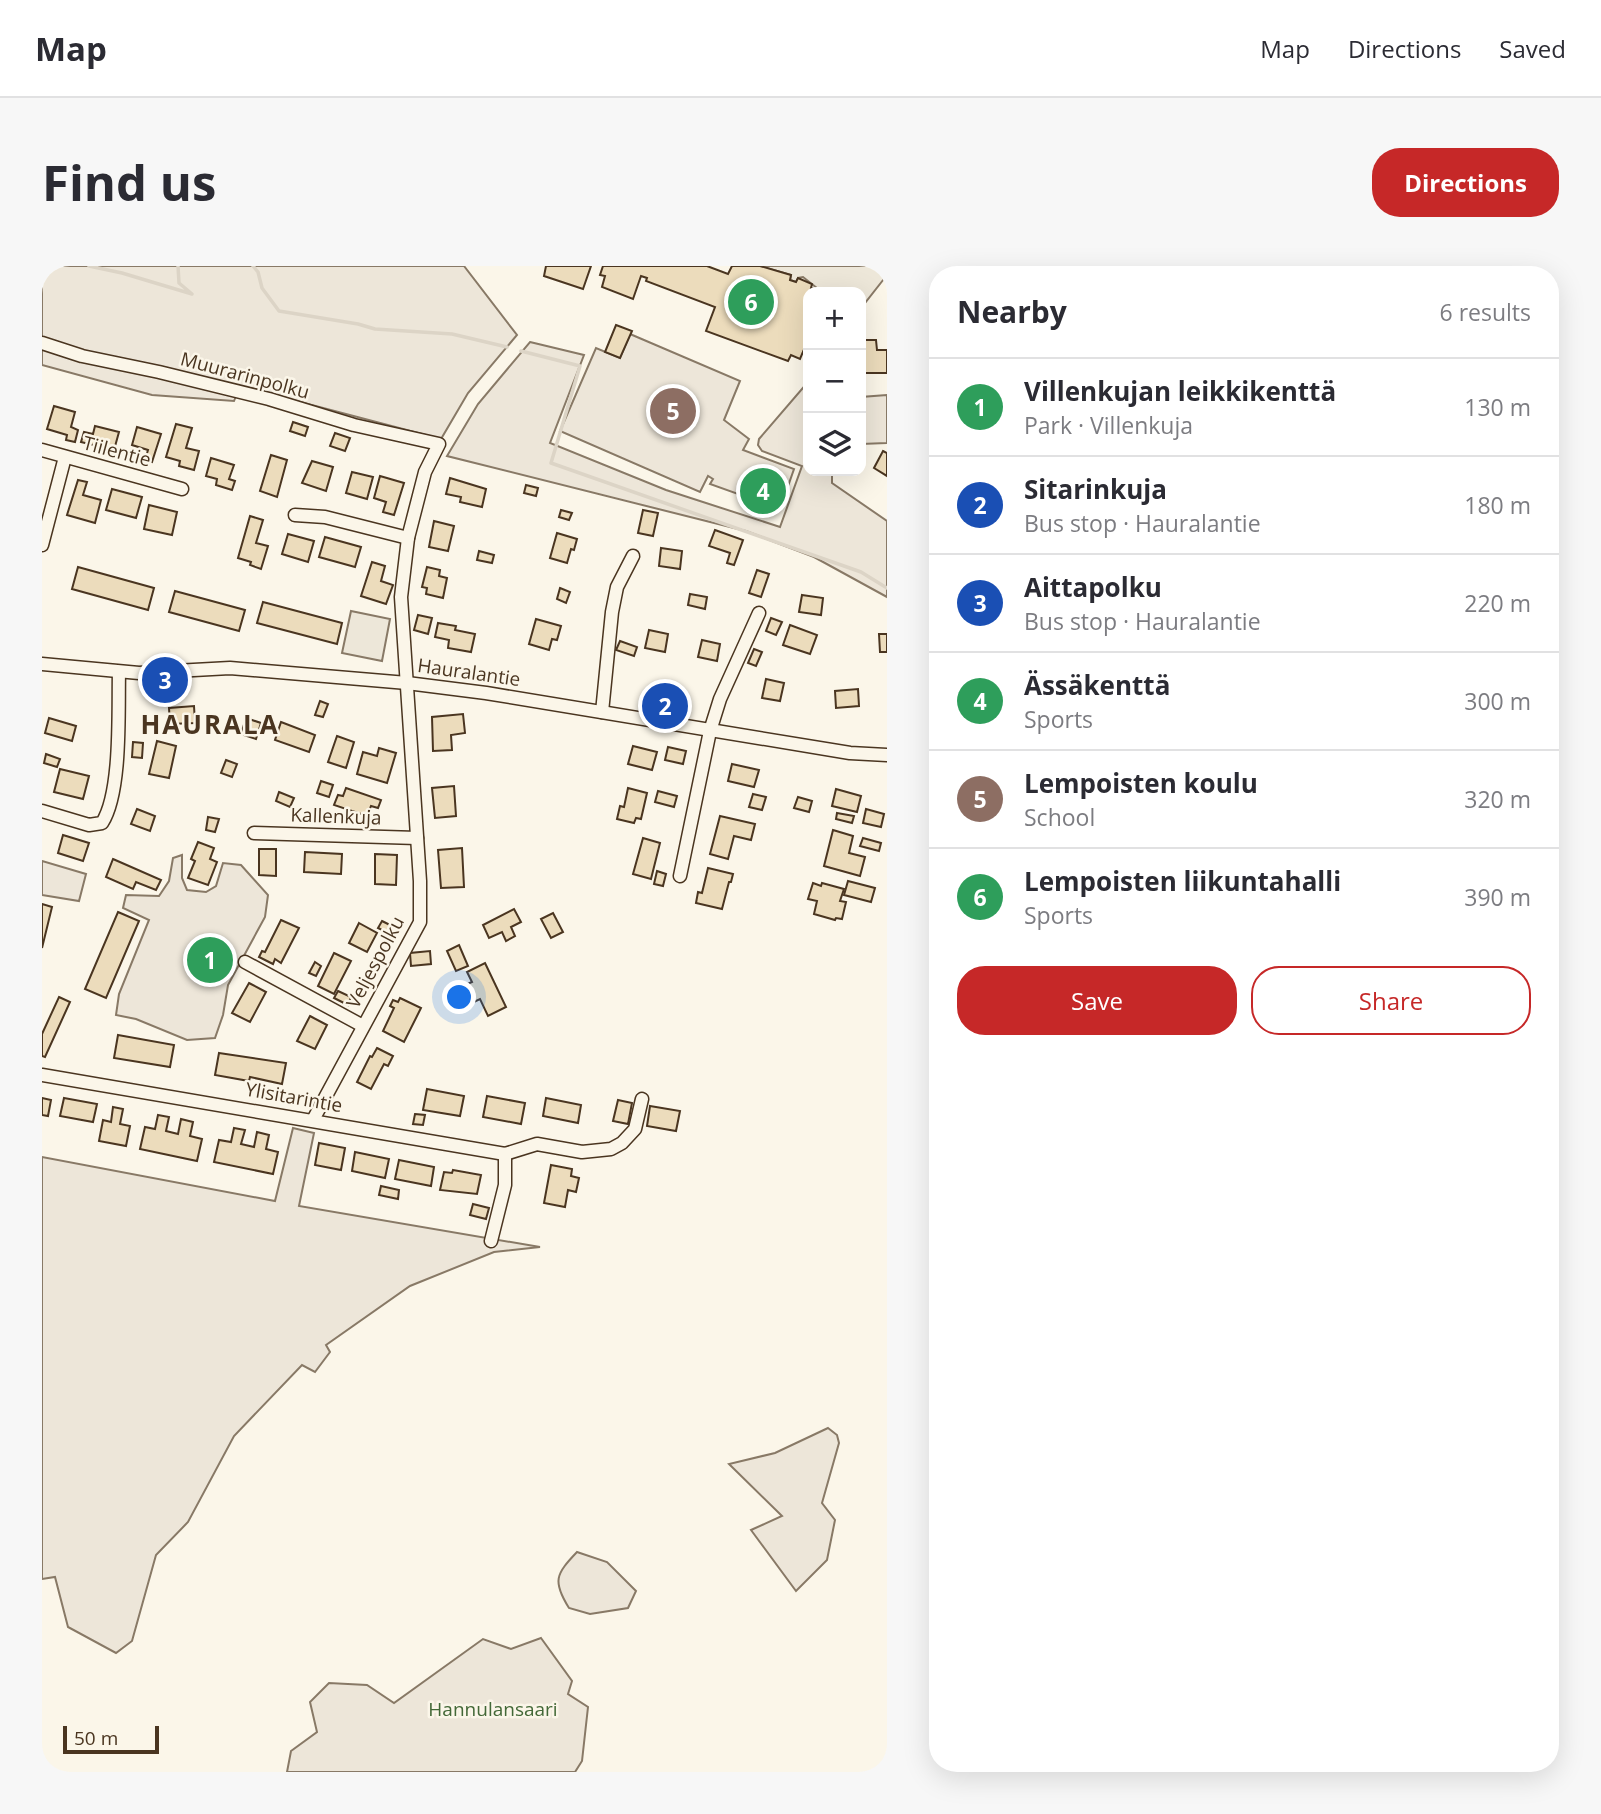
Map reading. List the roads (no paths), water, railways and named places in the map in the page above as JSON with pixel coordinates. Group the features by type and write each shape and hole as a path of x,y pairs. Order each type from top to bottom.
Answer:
{"street":[{"name":"Muurarinpolku","path":"42,343 82,356 439,444"},
{"name":"Veljespolku","path":"313,1119 419,922 417,838 401,597 408,538 425,472 439,444"},
{"name":"Tiilentie","path":"42,450 182,489"},
{"path":"42,545 65,457"},
{"path":"295,515 325,517 408,538"},
{"path":"602,712 611,612 617,587 633,556"},
{"path":"680,876 710,730 720,699 759,613"},
{"name":"Hauralantie","path":"42,664 119,672 230,667 407,683 486,693 850,753 887,755"},
{"path":"42,811 89,825 102,823 106,817 117,754 119,672"},
{"name":"Kallenkuja","path":"254,833 417,838"},
{"path":"244,962 363,1026"},
{"name":"Ylisitarintie","path":"42,1075 313,1119 505,1154 537,1144 582,1152 611,1149 622,1143 635,1129 642,1099"},
{"path":"491,1241 505,1185 505,1154"}],"waterway":[{"path":"89,266 192,294 179,283 178,266"},
{"path":"253,266 258,272 262,288 279,311 375,329 452,334 507,347"},
{"path":"521,351 580,366 551,463 861,572 887,588"}],"place":[{"name":"Lempoisten liikuntahalli","path":"751,302"},
{"name":"Lempoisten koulu","path":"673,411"},
{"name":"Ässäkenttä","path":"763,491"},
{"name":"Aittapolku","path":"165,680"},
{"name":"Sitarinkuja","path":"665,706"},
{"name":"Villenkujan leikkikenttä","path":"210,960"}],"district":[{"name":"HAURALA","path":"210,725"}],"park label":[{"name":"Hannulansaari","path":"493,1709"}]}
